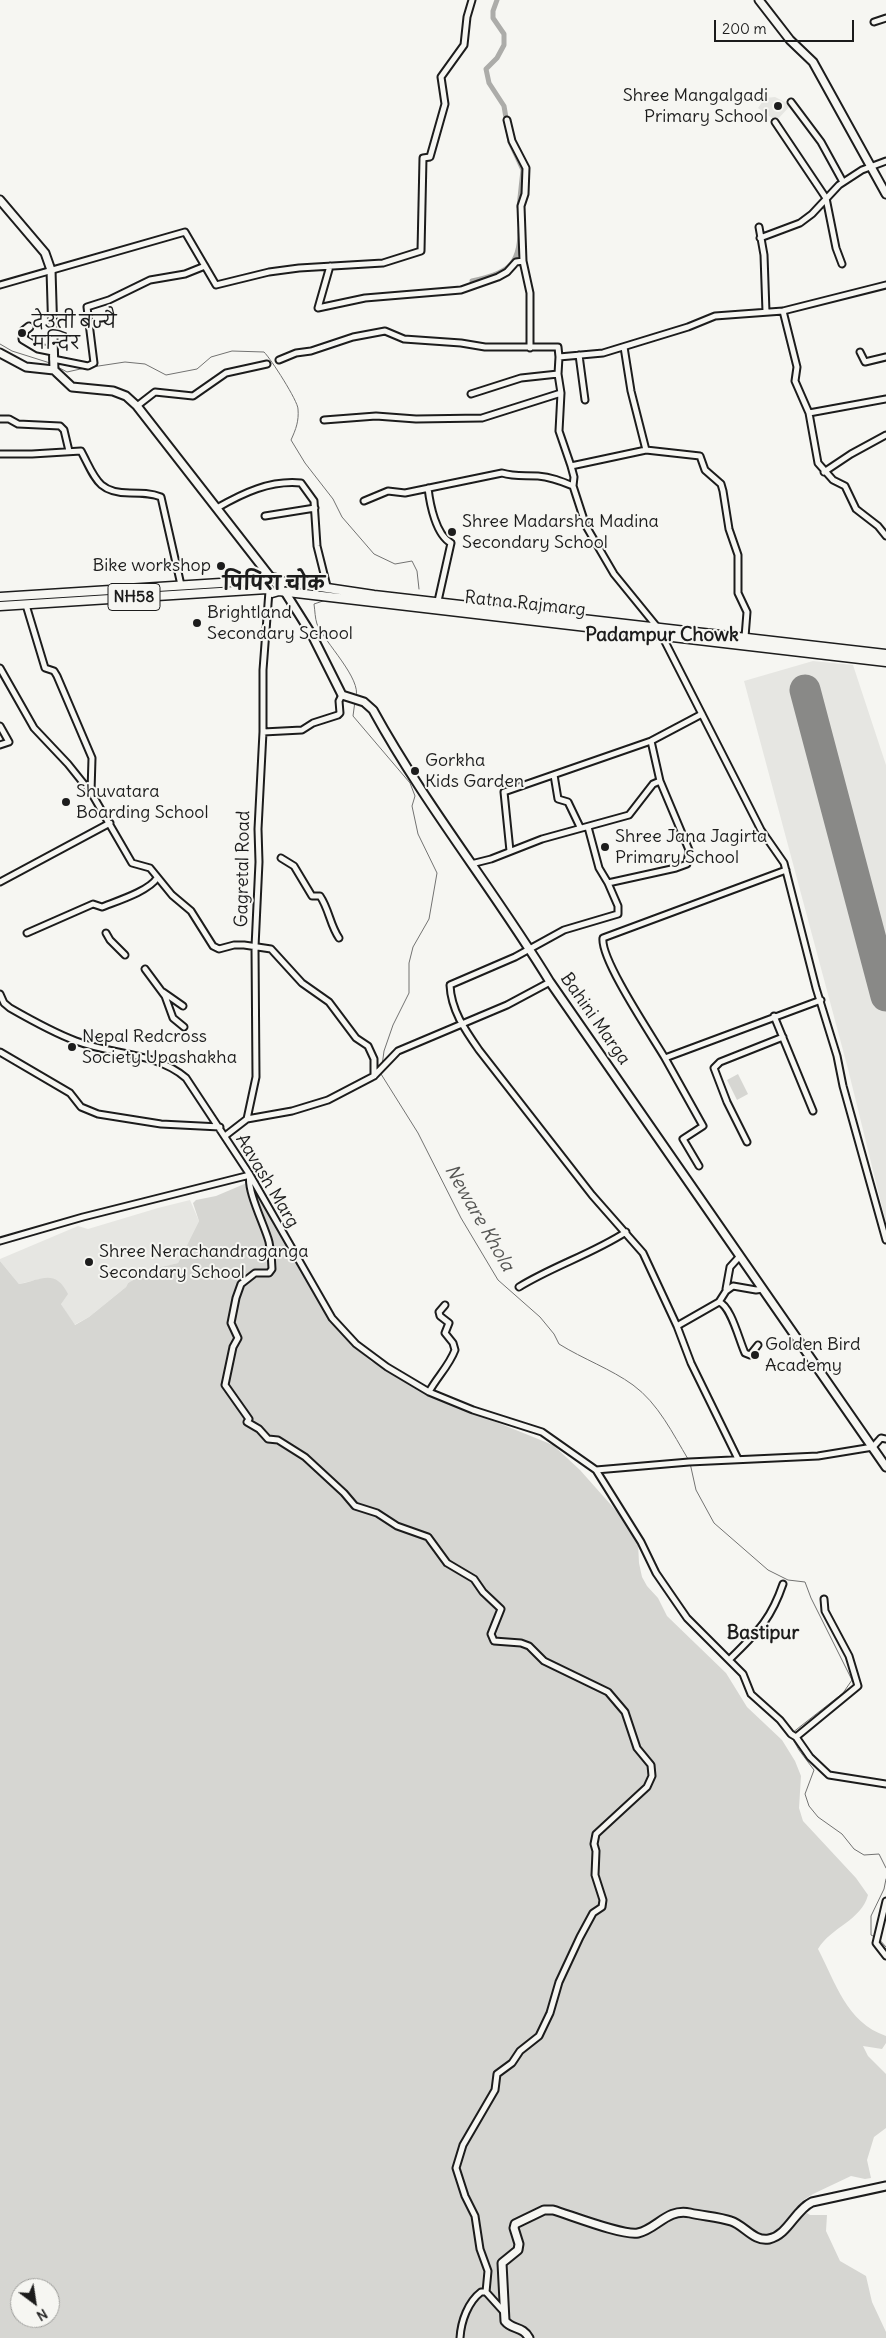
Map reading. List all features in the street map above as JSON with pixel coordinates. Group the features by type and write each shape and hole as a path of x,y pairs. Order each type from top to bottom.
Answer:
{"main road":[{"name":"Ratna Rajmarg","path":"0,597 269,579 374,594 886,654"},
{"path":"268,590 269,579"},
{"path":"280,581 282,591"},
{"name":"Ratna Rajmarg","path":"0,606 268,590 272,593 282,591 886,662"}],"street":[{"path":"0,285 186,232 216,285 269,272 383,263 421,251 424,158 430,157 445,104 441,77 464,45 467,17 472,0"},
{"path":"759,0 790,40 813,62 886,194"},
{"path":"874,22 886,18"},
{"path":"792,102 821,142 843,182"},
{"path":"507,120 512,141 526,168 525,194 521,206 523,261 530,292 530,348"},
{"path":"775,122 826,198 836,248 842,264"},
{"path":"760,238 800,223 812,214 843,182 872,166 886,161"},
{"path":"0,200 45,253 51,270 54,370"},
{"path":"759,227 764,255 766,312"},
{"path":"330,266 321,292 318,308 365,298 461,290 498,277 508,272 516,262 523,261"},
{"path":"53,359 88,366 94,363 87,307 109,300 150,280 185,274 205,266"},
{"path":"559,357 603,353 688,327 714,316 783,311 886,284"},
{"path":"783,311 797,367 795,381 809,413 814,432 815,454 824,472 833,480 845,486 856,509 878,526 886,536"},
{"path":"29,327 24,331 23,339 38,348 53,351"},
{"path":"279,360 296,353 311,351 353,337 385,331 404,339 461,343 485,347 558,347 558,374 561,394 559,431 572,466 573,486 591,537 614,574 658,628 761,830 779,854 786,870 886,1240"},
{"path":"624,346 631,391 646,450"},
{"path":"860,352 865,362 886,356"},
{"path":"0,353 26,367 54,370 72,387 113,391 126,396 137,406 217,508 269,579"},
{"path":"579,355 585,400"},
{"path":"137,406 155,392 192,396 226,373 266,364"},
{"path":"471,394 521,378 558,374"},
{"path":"324,420 376,416 416,419 482,418 561,394"},
{"path":"809,413 886,399"},
{"path":"0,419 9,419 18,424 60,426 64,430 69,451"},
{"path":"824,472 851,454 886,435"},
{"path":"572,466 646,450 700,456 705,470 721,484 729,529 738,555 738,593 747,612 745,637"},
{"path":"0,454 81,451 102,486 112,493 140,493 161,497 181,585"},
{"path":"364,501 388,491 405,493 502,472 515,477 537,476 557,479 573,486"},
{"path":"217,508 245,492 292,482 302,483 314,501 317,546 327,586"},
{"path":"428,488 440,532 445,540 452,544 438,601"},
{"path":"265,516 315,508"},
{"name":"Gagretal Road","path":"246,1119 256,1069 255,947 259,862 258,822 263,732 263,670 268,590"},
{"path":"263,732 302,730 313,723 338,715 340,714 339,701 346,696 312,635 282,591"},
{"path":"26,605 45,668 54,670 92,758 90,787 92,794"},
{"path":"0,668 34,728 68,764 92,794 132,863 150,868 157,878 191,911 213,946 220,949 234,944 271,949 302,983 329,1002 356,1038 371,1050 374,1058 374,1076"},
{"name":"Bahini Marga","path":"346,696 358,700 372,710 438,817 530,949 550,982 886,1466"},
{"path":"510,851 504,792 651,741 702,714"},
{"path":"0,726 9,742 0,745"},
{"path":"608,882 676,868 689,861 689,850 660,781 651,741"},
{"path":"554,775 558,798 568,802 580,828"},
{"path":"471,864 491,860 510,851 580,828 629,815 653,784 660,781"},
{"path":"0,882 110,823"},
{"path":"588,827 598,868 608,882 618,906 618,914 564,930 515,958 450,985 453,1005 478,1050 592,1195 644,1254 677,1326 691,1363 738,1459"},
{"path":"281,858 294,866 312,896 320,896 334,931 340,938"},
{"path":"699,1166 682,1139 703,1126 613,968 604,949 603,938 786,870"},
{"path":"27,933 93,904 102,907 133,894 154,883 157,878"},
{"path":"106,933 110,940 125,955"},
{"path":"145,969 162,991 173,1018 184,1027"},
{"path":"225,1136 246,1119 316,1105 374,1076 398,1052 507,1005 550,982"},
{"path":"162,991 183,1006"},
{"name":"Aavash Marg","path":"0,994 4,1003 10,1008 76,1042 145,1058 177,1070 192,1085 220,1127 250,1175 332,1318 370,1357 429,1392 473,1410 542,1432 596,1470"},
{"path":"665,1058 821,1000"},
{"path":"774,1016 812,1111"},
{"path":"747,1142 727,1102 714,1068 720,1062 783,1037"},
{"path":"0,1052 70,1093 81,1107 98,1114 161,1124 220,1127"},
{"path":"0,1241 83,1217 250,1175"},
{"path":"250,1175 248,1181 255,1198 257,1216 269,1242 272,1269 269,1273 255,1273 241,1284 231,1323 238,1338 234,1347 226,1385 249,1419 247,1422 259,1429 268,1439 278,1440 304,1457 344,1492 355,1506 377,1514 397,1526 428,1538 447,1563 474,1579 483,1592 498,1604 501,1609 491,1634 494,1641 529,1646 544,1661 608,1692 625,1712 637,1748 651,1764 653,1770 647,1787 596,1834 594,1844 596,1851 595,1875 603,1900 602,1906 593,1913 580,1937 556,1988 550,2012 539,2036 520,2051 512,2063 497,2074 495,2090 469,2134 458,2161 457,2177 475,2216 480,2249 488,2271 486,2292 504,2312"},
{"path":"519,1287 539,1274 596,1250 626,1232"},
{"path":"726,1291 730,1267 740,1256"},
{"path":"677,1326 719,1302 726,1291 733,1286 737,1285 756,1290 763,1289"},
{"path":"719,1302 724,1304 730,1315 745,1353 750,1355 758,1345"},
{"path":"429,1392 436,1379 448,1366 456,1350 445,1333 449,1324 440,1316 439,1312 445,1305"},
{"path":"886,1440 881,1438 873,1447 818,1456 738,1459 596,1470 641,1542 656,1573 687,1618 742,1674 751,1694 780,1720 790,1734 796,1737 810,1758 829,1775 886,1784"},
{"path":"729,1660 762,1628 783,1584"},
{"path":"796,1737 858,1686 849,1656 825,1611 824,1598"},
{"path":"886,1901 876,1943 886,1956"},
{"path":"529,2338 524,2330 507,2324 504,2312 502,2263 517,2253 519,2248 514,2226 544,2210 553,2210 632,2234 643,2232 665,2216 687,2212 731,2221 757,2237 765,2239 779,2233 802,2208 812,2202 886,2186"},
{"path":"460,2338 461,2325 474,2297 481,2292 486,2292"}],"shaded area":[{"path":"775,97 791,105 776,121 758,108 765,98"},
{"path":"813,661 853,665 886,765 886,1223 848,1069 744,681"},
{"path":"738,1074 748,1094 737,1100 727,1080"},
{"path":"249,1182 332,1319 360,1352 372,1362 390,1366 406,1380 429,1395 553,1445 580,1470 627,1523 638,1543 642,1577 658,1598 667,1616 726,1673 747,1707 782,1740 795,1761 801,1776 799,1808 803,1821 856,1878 868,1895 864,1904 853,1918 830,1935 818,1949 837,1988 852,2011 872,2030 886,2036 886,2043 882,2049 863,2046 868,2056 886,2074 886,2128 874,2137 867,2160 871,2178 865,2179 851,2176 813,2194 802,2201 798,2207 810,2215 827,2215 826,2231 840,2261 866,2276 872,2302 886,2332 886,2338 0,2338 0,1261 19,1284 47,1278 53,1278 58,1281 68,1294 61,1304 75,1325 89,1317 126,1287 128,1283 153,1269 178,1263 199,1221 193,1203 196,1200 216,1196"},
{"name":"Shree Nerachandraganga Secondary School","path":"190,1200 199,1221 178,1263 162,1267 128,1283 126,1287 89,1317 74,1325 61,1304 40,1279 19,1284 0,1261 0,1259 78,1226 88,1229"}],"waterway":[{"path":"497,0 493,11 493,18 504,34 504,45 497,58 486,69 489,83 504,106 510,142 523,170 519,207"},
{"path":"472,281 502,271 514,261 520,231"},
{"name":"Neware Khola","path":"0,344 12,351 50,363"},
{"name":"Neware Khola","path":"92,367 125,362 145,364 166,375 197,369 211,357 232,351 264,352 284,380 297,405 298,421 291,440 305,463 333,499 342,517 374,554 395,564 412,561 417,571 419,589"},
{"name":"Neware Khola","path":"56,366 67,372 85,368"},
{"name":"Neware Khola","path":"326,600 314,604 317,624 354,681 356,697"},
{"name":"Neware Khola","path":"359,604 407,610"},
{"name":"Neware Khola","path":"355,701 353,716 410,783 415,796 412,806 418,834 437,873 429,919 413,947 409,963 409,993 393,1025 384,1051 382,1066"},
{"name":"Neware Khola","path":"382,1070 381,1074 418,1133 461,1218 498,1280 540,1317 554,1334 559,1344 616,1374 642,1392 664,1419 688,1459"},
{"name":"Neware Khola","path":"690,1463 696,1490 714,1523 768,1570 788,1580 805,1582 811,1598 852,1680 843,1693 792,1733"},
{"name":"Neware Khola","path":"791,1736 814,1770 805,1794 809,1806 818,1817 842,1834 854,1849 864,1855 879,1854 886,1868"},
{"name":"Neware Khola","path":"875,1937 871,1935 871,1916 884,1889 886,1879"},
{"name":"Neware Khola","path":"878,1938 886,1947"}],"runway":[{"path":"805,690 886,996"}],"place":[{"name":"Shree Mangalgadi Primary School","path":"778,106"},
{"name":"देउती बज्यै मन्दिर","path":"22,333"},
{"name":"Shree Madarsha Madina Secondary School","path":"452,532"},
{"name":"Bike workshop","path":"221,566"},
{"name":"Brightland Secondary School","path":"197,623"},
{"name":"Gorkha Kids Garden","path":"415,771"},
{"name":"Shuvatara Boarding School","path":"66,802"},
{"name":"Shree Jana Jagirta Primary School","path":"605,847"},
{"name":"Nepal Redcross Society Upashakha","path":"72,1047"},
{"name":"Shree Nerachandraganga Secondary School","path":"89,1262"},
{"name":"Golden Bird Academy","path":"755,1355"}],"district":[{"name":"पिपिरा चोक","path":"274,585"},
{"name":"Padampur Chowk","path":"662,636"},
{"name":"Bastipur","path":"763,1634"}]}
